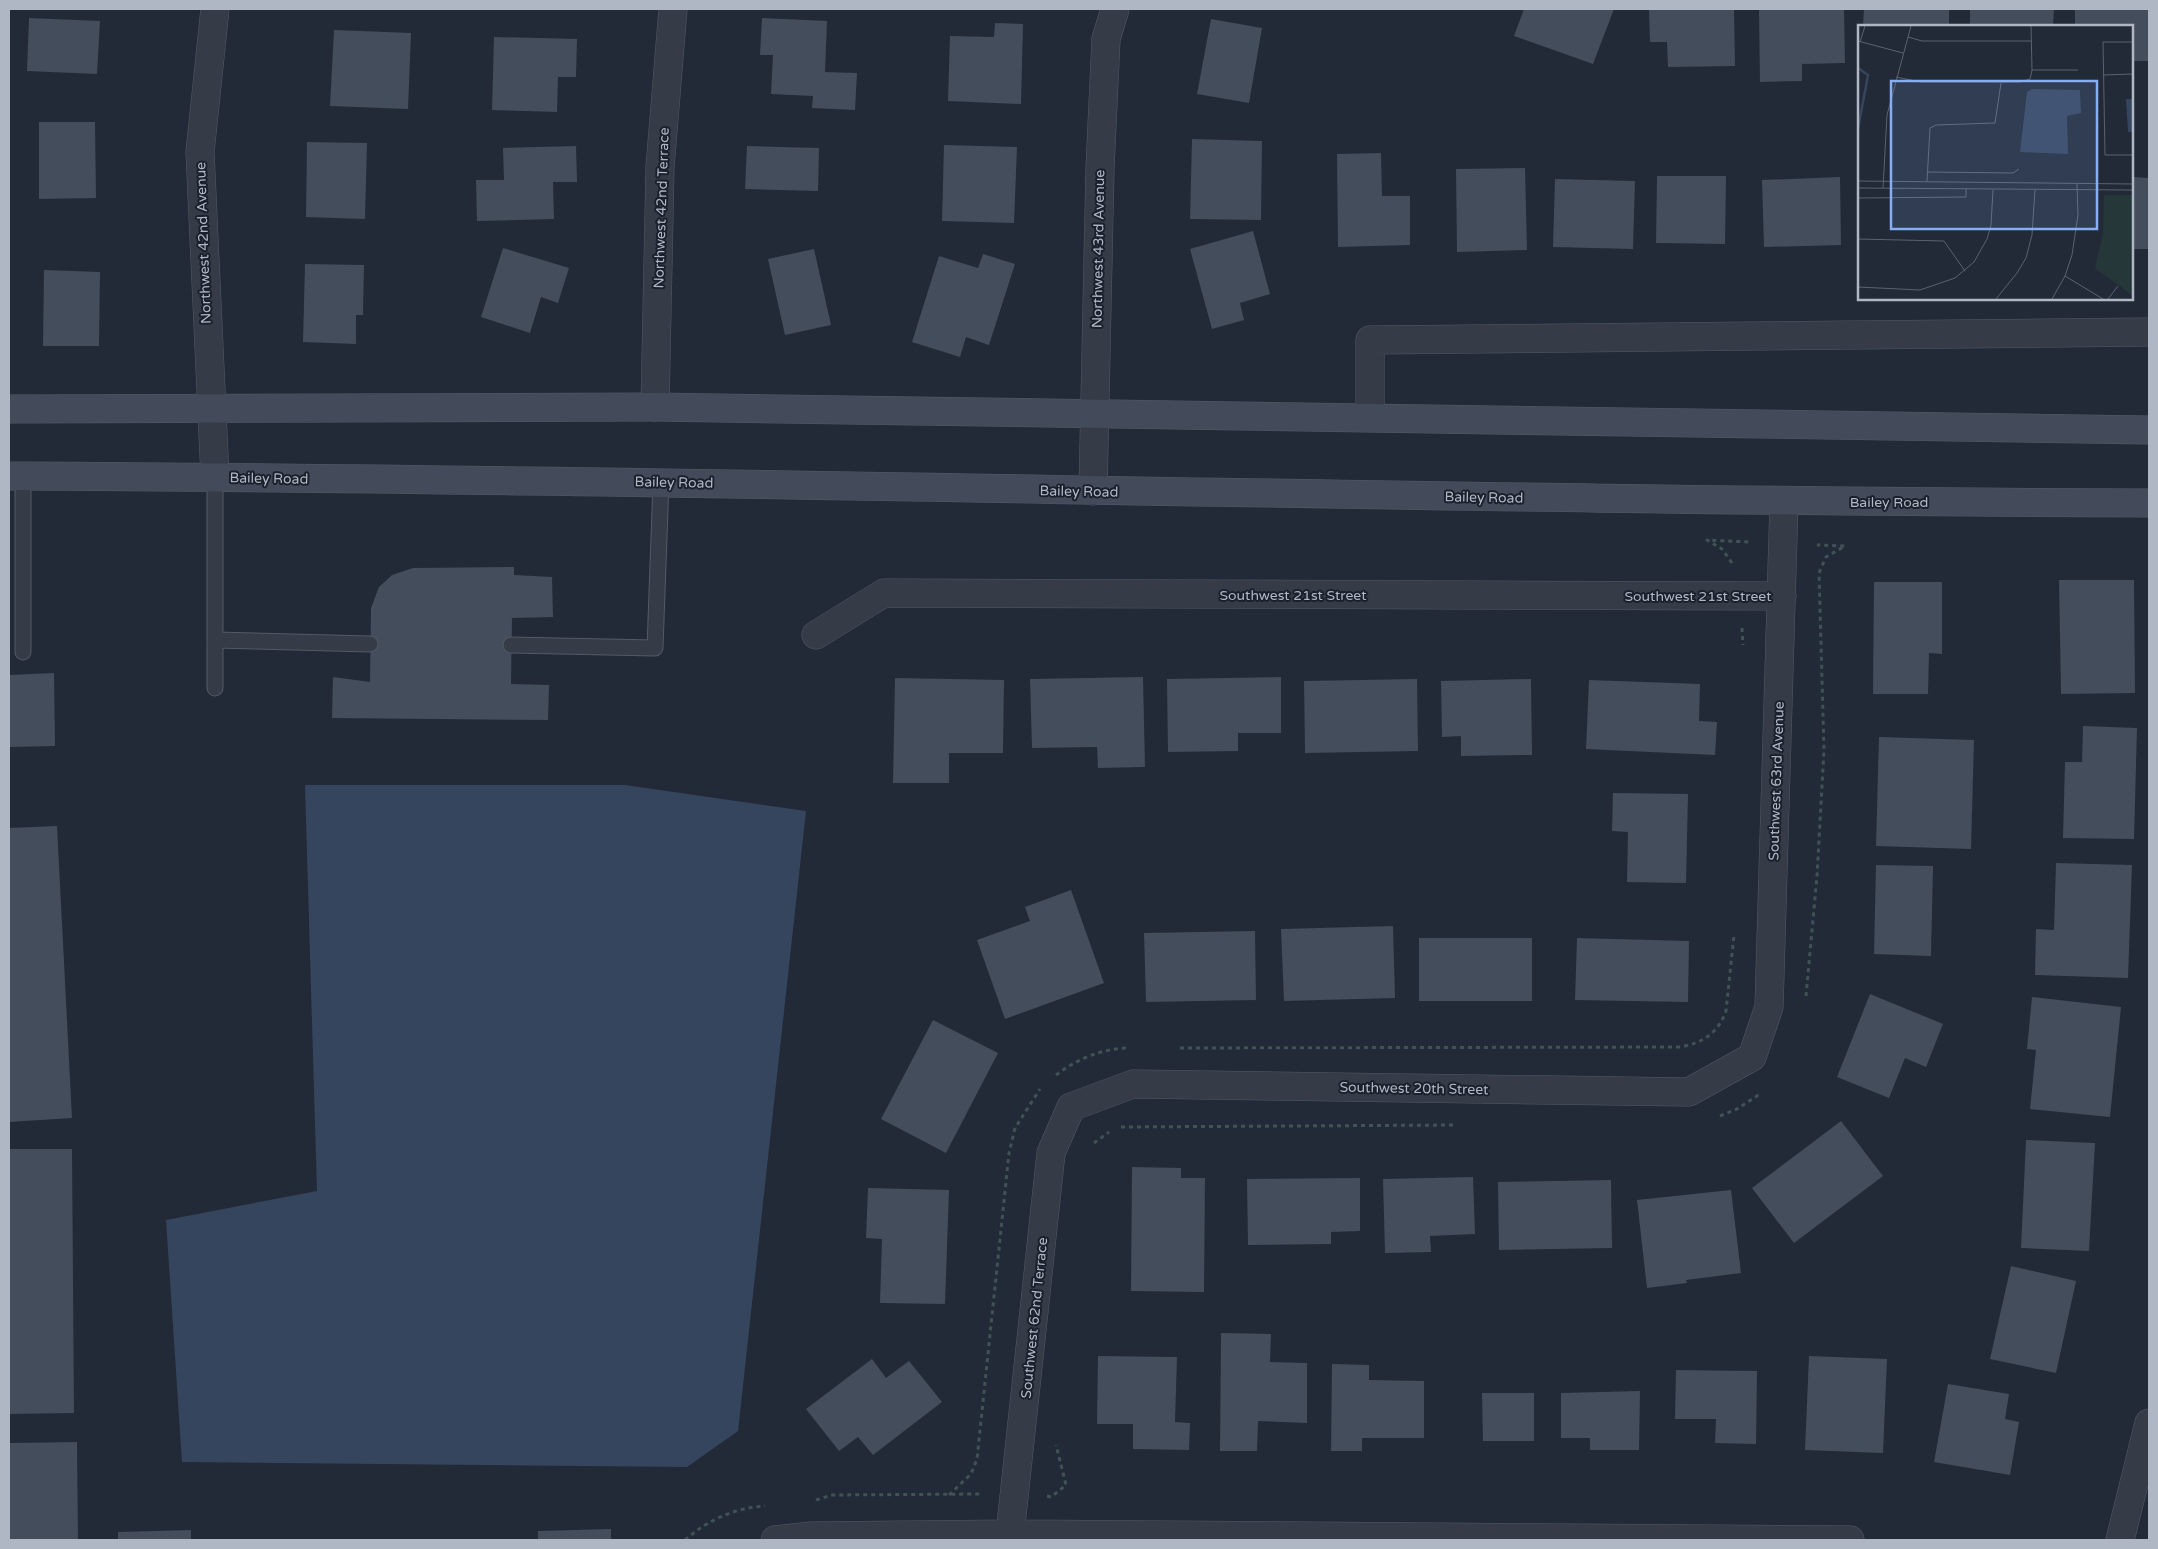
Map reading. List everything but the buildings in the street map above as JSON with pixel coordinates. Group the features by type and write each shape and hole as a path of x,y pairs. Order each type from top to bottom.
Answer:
{"street":[{"name":"Northwest 42nd Avenue","path":"215,9 200,152 210,409 215,477"},
{"name":"Northwest 42nd Terrace","path":"654,408 660,167 673,9"},
{"name":"Northwest 43rd Avenue","path":"1092,491 1100,168 1106,39 1115,9"},
{"path":"1370,417 1370,340 2149,332"},
{"path":"9,409 654,408 1370,417 1790,426 2149,430"},
{"name":"Bailey Road","path":"16,476 662,482 1784,502 2149,503"},
{"name":"Southwest 63rd Avenue","path":"1752,1057 1769,1007 1784,502"},
{"name":"Southwest 21st Street","path":"816,635 884,593 1782,596"},
{"name":"Southwest 20th Street","path":"1071,1107 1133,1084 1689,1092 1752,1057"},
{"name":"Southwest 62nd Terrace","path":"1010,1534 1051,1153 1071,1107"},
{"path":"2120,1540 2149,1423"},
{"path":"775,1540 812,1536 1010,1534 1850,1540"}],"lane":[{"path":"16,476 23,652"},
{"path":"215,477 215,688"},
{"path":"511,645 654,648 662,482"},
{"path":"215,640 370,644"}],"path":[{"path":"1743,646 1738,596 1730,558 1722,549 1707,540 1845,546 1826,557 1819,573 1824,750 1817,876 1804,1006"},
{"path":"1179,1048 1680,1047 1694,1045 1705,1040 1722,1022 1726,1011 1736,926"},
{"path":"1050,1079 1092,1055 1108,1050 1130,1048"},
{"path":"1044,1085 1015,1128 1009,1153 977,1459 970,1474 949,1495 1015,1494 1051,1496 1066,1485 1060,1468 1056,1439"},
{"path":"1714,1118 1737,1109 1764,1091"},
{"path":"1117,1128 1124,1126 1461,1125"},
{"path":"1090,1148 1099,1138 1111,1130"}],"water":[{"path":"305,785 625,785 806,811 738,1431 687,1467 182,1462 166,1220 317,1191"}]}
